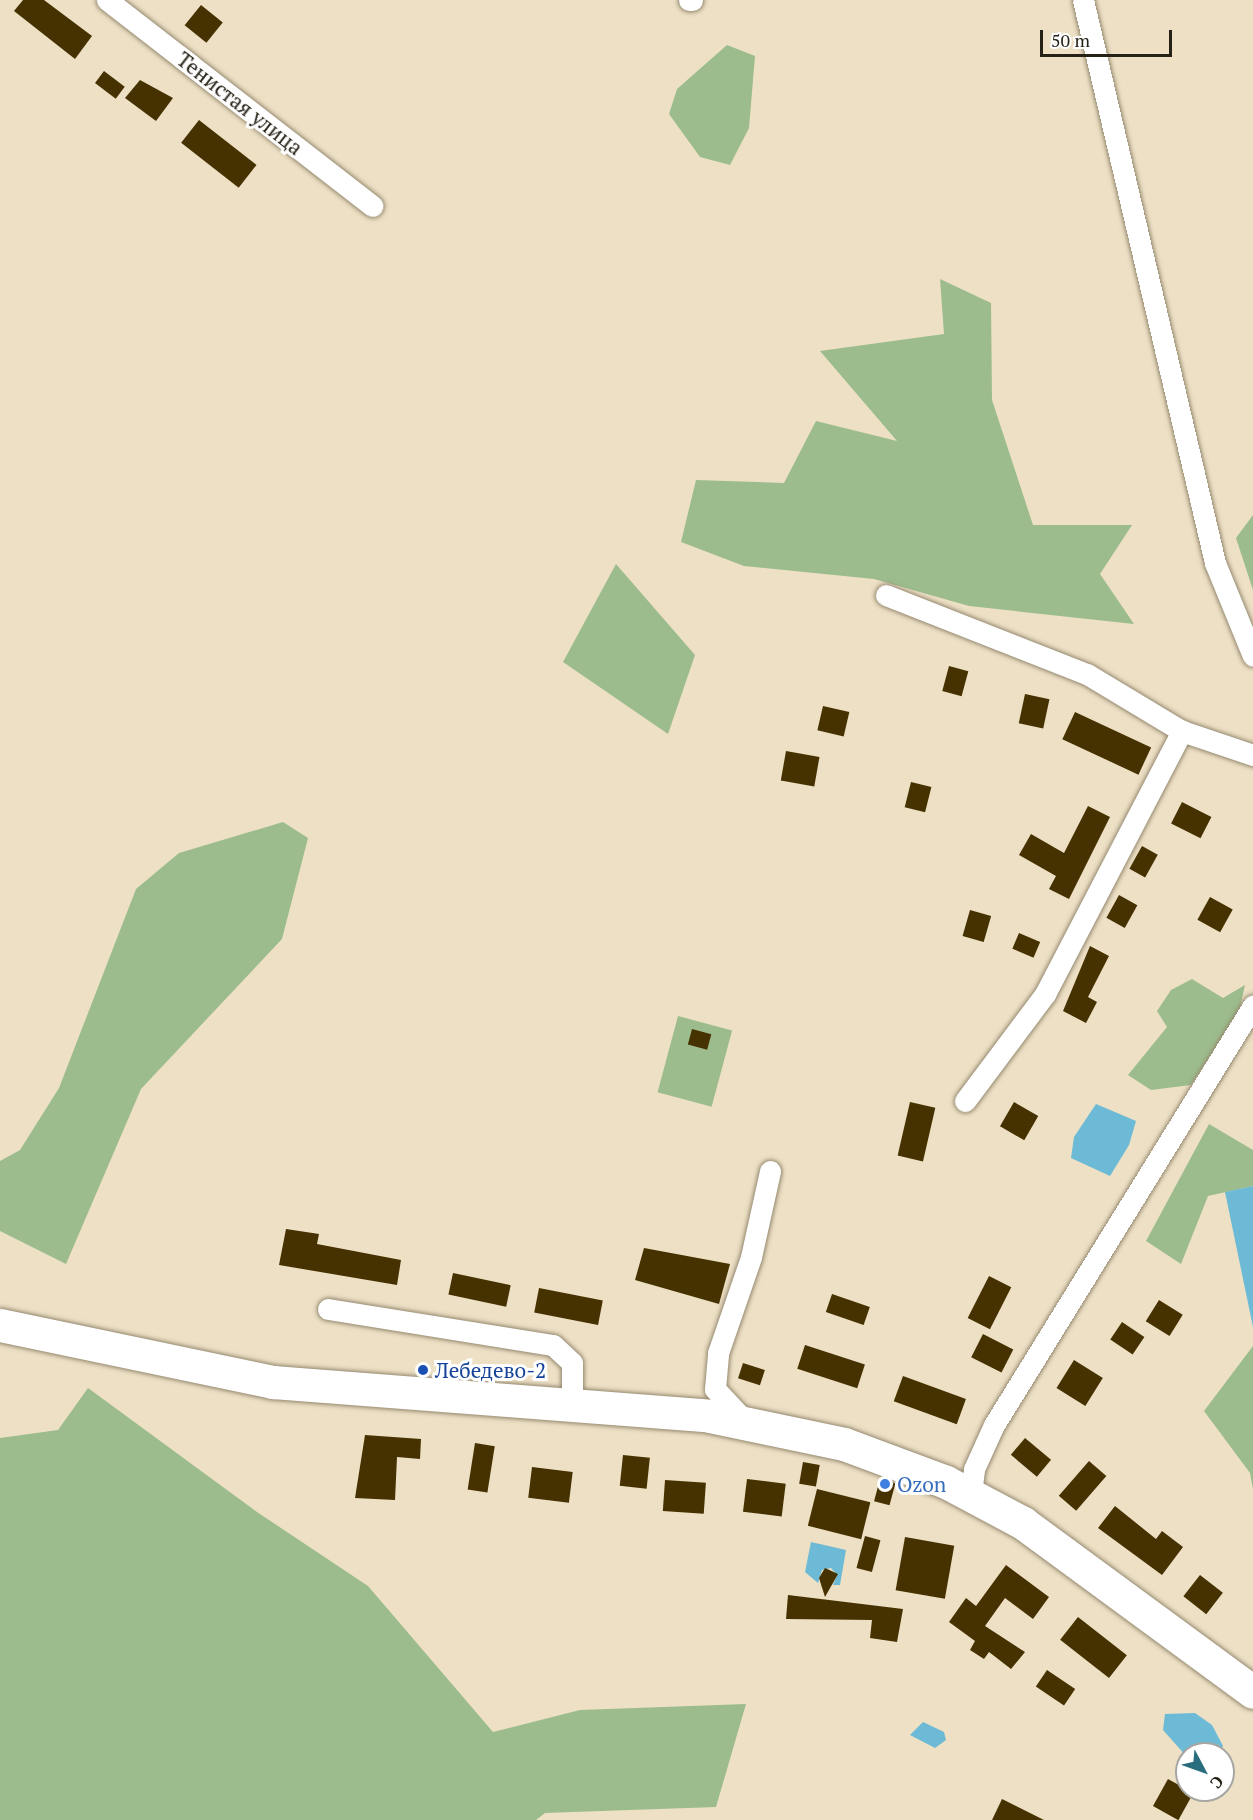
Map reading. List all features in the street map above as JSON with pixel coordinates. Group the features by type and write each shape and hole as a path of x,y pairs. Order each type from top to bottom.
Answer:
{"main road":[{"path":"0,1325 273,1382 745,1421 870,1452 971,1494 1074,1556 1253,1692"}],"street":[{"name":"Тенистая улица","path":"107,0 373,206"},
{"path":"1083,0 1215,563 1253,656"},
{"path":"886,595 1087,674 1182,731 1253,755"},
{"path":"965,1101 1045,994 1182,731"},
{"path":"971,1494 974,1469 994,1425 1253,1006"},
{"path":"745,1421 715,1389 718,1353 751,1257 770,1171"},
{"path":"328,1309 553,1345 572,1363 572,1407"}],"green space":[{"path":"727,45 755,56 749,128 730,165 700,157 669,114 677,89"},
{"path":"940,279 991,303 992,400 1033,525 1132,525 1100,574 1134,624 969,606 874,579 744,566 681,542 696,480 784,483 816,421 897,441 820,351 944,334"},
{"path":"1253,515 1253,590 1236,538"},
{"path":"616,564 695,655 668,734 563,662"},
{"path":"283,822 308,838 282,939 141,1089 66,1264 0,1231 0,1161 20,1150 59,1088 136,889 179,853"},
{"path":"1192,979 1223,998 1245,985 1239,1012 1191,1085 1151,1090 1128,1075 1167,1027 1157,1011 1171,990"},
{"path":"678,1016 732,1030 712,1107 658,1092"},
{"path":"1209,1124 1253,1150 1253,1186 1208,1196 1181,1264 1146,1241"},
{"path":"1253,1346 1253,1489 1250,1473 1204,1411"},
{"path":"88,1388 257,1512 368,1586 493,1732 580,1710 746,1704 716,1807 545,1813 536,1820 0,1820 0,1438 58,1430"}],"water":[{"path":"1096,1104 1136,1121 1129,1145 1110,1176 1071,1158 1074,1137"},
{"path":"1253,1186 1253,1327 1225,1192"},
{"path":"811,1542 846,1550 840,1585 833,1585 837,1575 831,1568 822,1570 818,1583 805,1572"},
{"path":"1195,1713 1212,1725 1221,1742 1175,1744 1163,1730 1165,1714"},
{"path":"923,1722 944,1732 946,1740 935,1748 910,1735"}],"building":[{"path":"23,0 44,0 92,36 75,59 14,11"},
{"path":"201,5 223,23 206,43 185,25"},
{"path":"104,71 125,87 116,99 95,83"},
{"path":"140,80 173,98 156,121 125,98"},
{"path":"199,120 257,165 239,188 181,143"},
{"path":"949,666 968,671 962,696 942,691"},
{"path":"1025,694 1049,699 1043,729 1019,723"},
{"path":"823,706 849,712 844,736 817,730"},
{"path":"1075,712 1151,747 1138,775 1062,739"},
{"path":"786,751 819,757 814,786 781,781"},
{"path":"911,782 931,787 925,812 905,807"},
{"path":"1182,802 1211,817 1201,838 1171,823"},
{"path":"1088,806 1110,817 1069,899 1049,889 1056,876 1019,855 1031,834 1064,853"},
{"path":"1142,846 1158,855 1145,877 1129,869"},
{"path":"1119,895 1137,905 1125,928 1106,918"},
{"path":"1210,897 1233,910 1220,932 1197,920"},
{"path":"970,910 991,916 984,942 963,936"},
{"path":"1019,933 1040,942 1034,958 1012,949"},
{"path":"1090,946 1109,956 1088,997 1097,1002 1086,1023 1063,1011"},
{"path":"692,1029 711,1034 707,1050 688,1044"},
{"path":"910,1102 935,1108 923,1161 898,1156"},
{"path":"1014,1102 1038,1116 1024,1140 1000,1126"},
{"path":"286,1229 319,1234 317,1244 401,1260 397,1285 279,1265"},
{"path":"644,1248 730,1264 719,1304 635,1280"},
{"path":"453,1273 511,1285 506,1307 448,1295"},
{"path":"989,1276 1011,1287 990,1329 968,1318"},
{"path":"539,1288 603,1300 598,1325 534,1313"},
{"path":"832,1294 870,1307 864,1325 826,1312"},
{"path":"1159,1300 1183,1315 1169,1336 1146,1321"},
{"path":"1122,1322 1144,1337 1133,1355 1110,1339"},
{"path":"983,1334 1013,1349 1001,1373 971,1357"},
{"path":"805,1345 865,1364 857,1388 797,1369"},
{"path":"1074,1360 1103,1378 1085,1406 1057,1388"},
{"path":"743,1363 765,1370 760,1385 738,1378"},
{"path":"903,1376 966,1399 957,1424 894,1401"},
{"path":"365,1435 421,1439 420,1459 397,1457 395,1500 355,1498"},
{"path":"1025,1438 1051,1460 1037,1477 1011,1455"},
{"path":"475,1443 495,1446 487,1493 468,1489"},
{"path":"623,1455 650,1458 647,1489 620,1486"},
{"path":"1089,1461 1106,1476 1076,1511 1059,1496"},
{"path":"803,1462 820,1465 816,1487 799,1484"},
{"path":"532,1467 573,1472 569,1503 528,1498"},
{"path":"747,1479 786,1484 782,1517 743,1512"},
{"path":"880,1479 895,1483 890,1505 874,1501"},
{"path":"665,1480 706,1483 704,1514 663,1511"},
{"path":"817,1489 870,1502 861,1539 808,1526"},
{"path":"1115,1506 1156,1539 1162,1531 1183,1547 1162,1575 1098,1528"},
{"path":"865,1536 880,1540 872,1572 856,1568"},
{"path":"905,1537 954,1546 945,1599 896,1590"},
{"path":"1006,1565 1049,1597 1033,1619 1005,1598 985,1626 1025,1652 1011,1669 989,1652 984,1659 970,1650 975,1641 949,1622 966,1598 976,1606"},
{"path":"825,1568 838,1574 825,1597 819,1578"},
{"path":"1200,1575 1223,1593 1206,1614 1183,1596"},
{"path":"788,1595 903,1609 897,1642 870,1638 872,1620 786,1619"},
{"path":"1078,1617 1127,1655 1109,1678 1060,1640"},
{"path":"1047,1670 1075,1689 1064,1706 1036,1687"},
{"path":"1168,1779 1175,1783 1175,1802 1188,1802 1178,1820 1153,1806"},
{"path":"1002,1799 1044,1820 992,1820"}],"place":[{"name":"Лебедево-2","path":"423,1370"},
{"name":"Ozon","path":"885,1484"}]}
